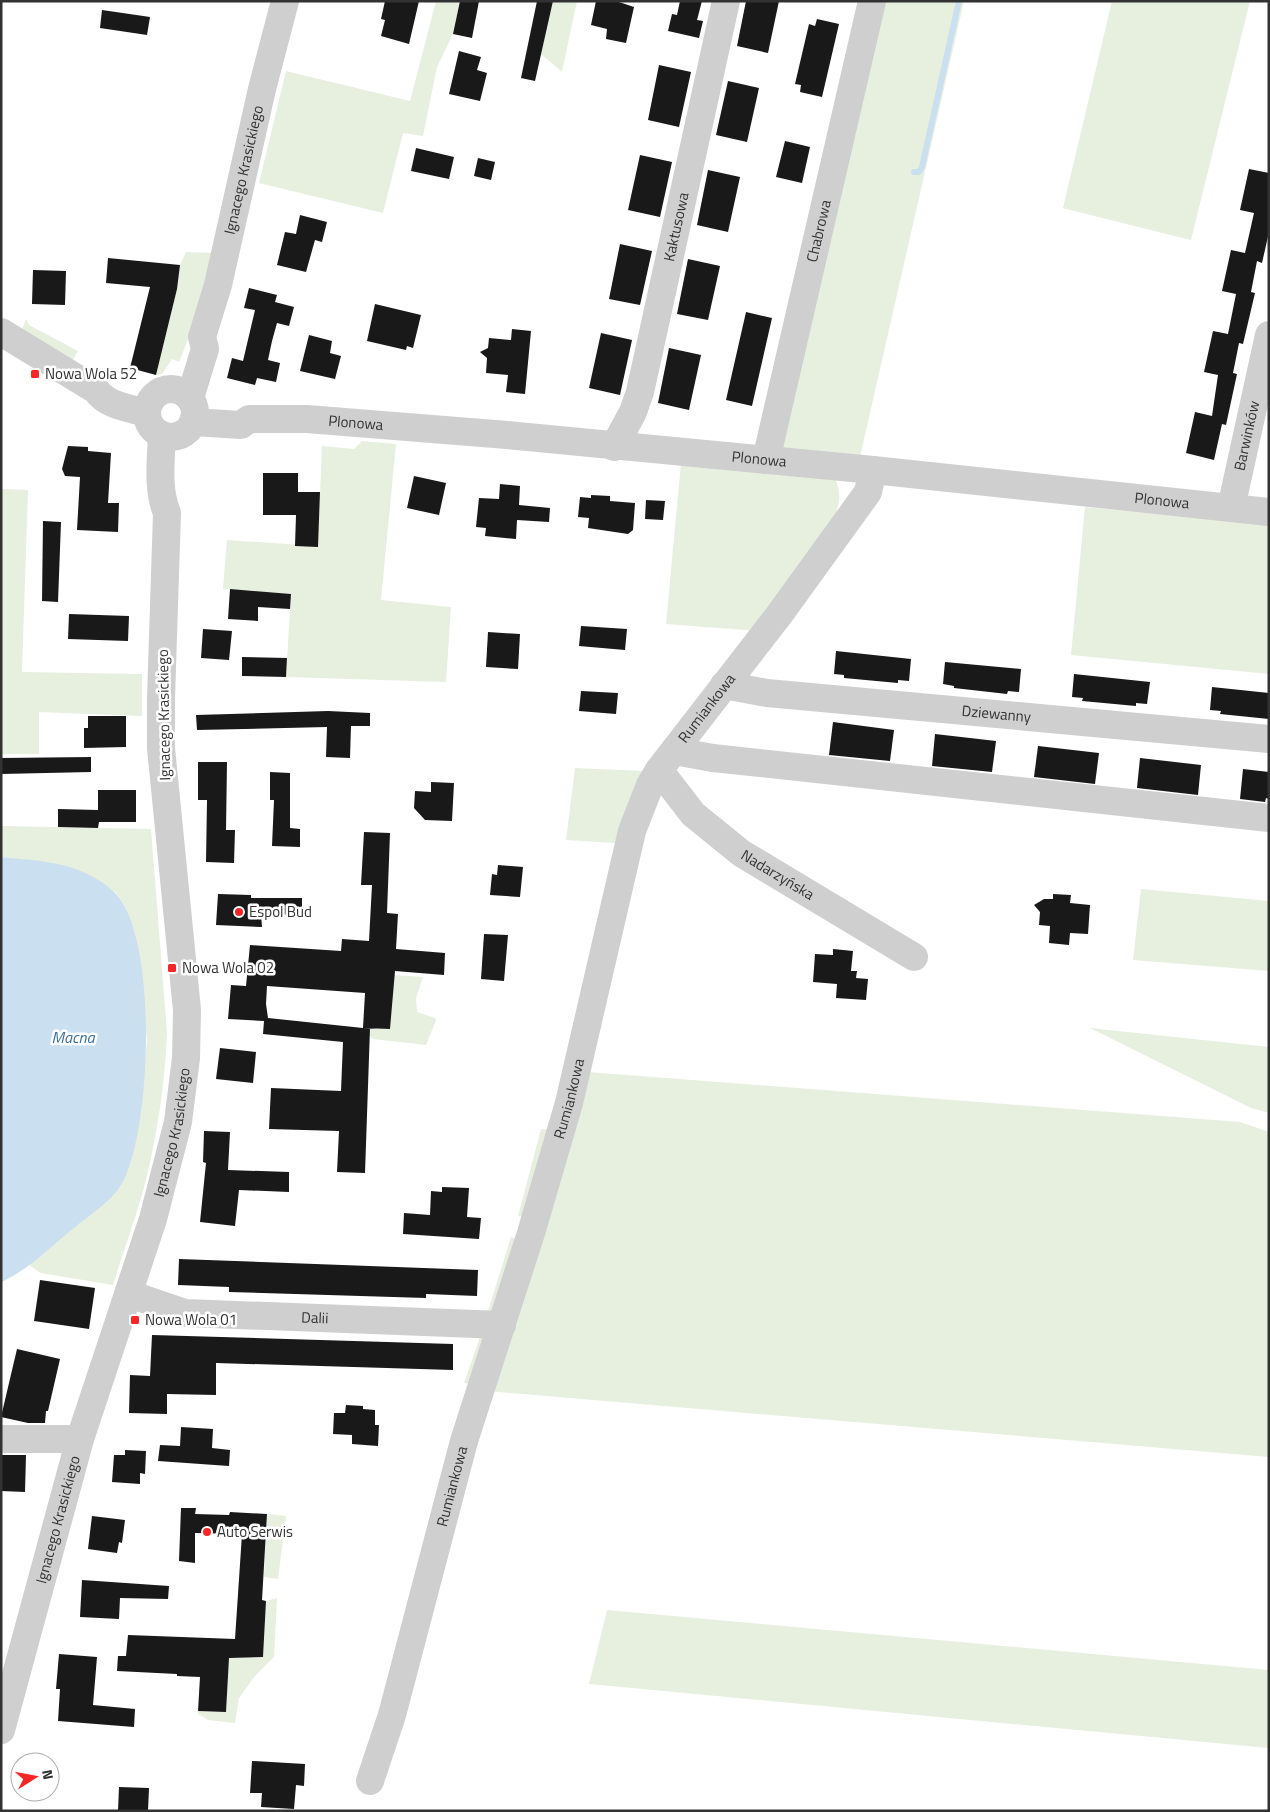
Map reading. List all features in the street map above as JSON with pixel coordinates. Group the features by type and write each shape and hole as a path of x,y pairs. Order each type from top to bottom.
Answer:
{"street":[{"name":"Ignacego Krasickiego","path":"1,1730 80,1439 153,1219 178,1122 186,1058 188,1010 161,748 166,513 172,504 174,412 205,349 202,337 218,286 262,89 285,1"},
{"name":"Kaktusowa","path":"614,447 633,412 640,392 726,1"},
{"name":"Chabrowa","path":"766,460 872,1"},
{"name":"Plonowa","path":"1,332 96,390 108,386 174,412 241,425 249,419 307,419 350,422 873,470 1269,512"},
{"name":"Barwinków","path":"1231,508 1269,335"},
{"name":"Rumiankowa","path":"370,1781 392,1715 464,1441 502,1325 569,1103 632,832 650,785 666,760 779,615 868,492 873,470"},
{"name":"Dziewanny","path":"724,685 767,693 1269,739"},
{"path":"666,760 713,758 1269,818"},
{"name":"Nadarzyńska","path":"666,760 693,814 741,853 914,957"},
{"name":"Dalii","path":"129,1294 185,1312 502,1325"},
{"path":"1,1439 80,1439"}],"green space":[{"path":"436,1 460,1 453,34 437,67 423,136 403,133 383,213 259,183 286,71 410,101"},
{"path":"553,1 577,1 562,72 541,54"},
{"path":"880,1 964,1 859,461 787,453 777,439"},
{"path":"1112,1 1250,1 1191,240 1063,208"},
{"path":"186,252 216,253 208,288 179,362 172,359 162,374 156,375 177,289 180,265"},
{"path":"26,319 29,325 78,351 73,360 70,360 22,330"},
{"path":"362,441 396,444 381,600 451,607 446,682 286,677 291,594 223,589 227,540 318,546 322,446 354,449"},
{"path":"681,463 834,477 837,482 839,498 834,518 758,631 666,624"},
{"path":"1,489 28,490 22,672 142,674 142,716 39,712 39,754 1,754"},
{"path":"1085,507 1269,525 1269,674 1071,655"},
{"path":"575,768 645,771 616,843 566,840"},
{"path":"1,826 151,829 167,1033 165,1069 158,1123 147,1176 113,1285 41,1273 29,1265 74,1227 127,1172 141,1113 147,1040 135,933 123,903 115,892 13,858 1,857"},
{"path":"1141,889 1269,901 1269,971 1133,960"},
{"path":"394,975 423,977 416,998 417,1012 436,1020 426,1045 373,1039 363,1031 363,1028 390,1029"},
{"path":"1090,1028 1269,1047 1269,1113 1251,1108"},
{"path":"588,1072 1240,1122 1269,1132 1269,1457 487,1391"},
{"path":"541,1129 554,1130 529,1218 518,1216"},
{"path":"511,1237 518,1240 500,1308 488,1311"},
{"path":"480,1337 489,1344 476,1384 464,1383"},
{"path":"267,1514 286,1516 278,1579 264,1577"},
{"path":"277,1598 274,1657 255,1676 239,1698 235,1723 208,1720 198,1714 198,1711 226,1712 229,1658 263,1657 266,1601"},
{"path":"607,1610 1269,1670 1269,1748 589,1684"}],"water":[{"name":"Macna","path":"1,857 46,862 75,869 89,874 114,892 128,915 138,948 144,990 146,1035 144,1081 139,1124 131,1159 121,1185 106,1203 21,1271 1,1282"}],"building":[{"path":"385,1 419,1 409,44 381,36 385,20 381,19"},
{"path":"460,1 479,1 472,38 453,34"},
{"path":"537,1 553,1 535,81 521,78"},
{"path":"596,1 616,1 634,7 626,43 606,39 607,29 591,25"},
{"path":"680,1 702,1 697,20 703,21 699,38 668,31 672,14 677,15"},
{"path":"746,1 779,1 768,53 737,46"},
{"path":"102,10 150,17 147,35 100,28"},
{"path":"817,19 839,24 822,97 800,92 801,85 795,84 809,24 815,26"},
{"path":"459,51 481,57 477,70 487,73 480,101 449,94"},
{"path":"659,65 691,72 679,127 648,120"},
{"path":"728,81 759,88 747,142 716,135"},
{"path":"785,141 810,147 802,183 776,177"},
{"path":"416,148 454,157 449,179 411,171"},
{"path":"640,155 672,162 660,217 628,210"},
{"path":"478,158 495,162 491,180 474,176"},
{"path":"1249,169 1269,173 1269,232 1262,263 1257,261 1251,292 1255,293 1243,344 1239,343 1233,373 1237,374 1226,425 1222,424 1214,460 1186,453 1195,412 1212,416 1218,375 1204,372 1213,331 1228,334 1236,294 1222,291 1231,250 1245,253 1254,213 1240,210"},
{"path":"708,170 740,177 728,232 697,225"},
{"path":"300,215 327,222 322,242 315,240 306,272 277,265 285,232 296,234"},
{"path":"620,244 652,251 640,305 609,299"},
{"path":"108,258 180,265 177,289 156,375 130,368 150,287 106,283"},
{"path":"688,259 720,266 708,320 677,314"},
{"path":"33,270 66,271 65,305 32,304"},
{"path":"249,288 277,295 275,302 294,307 289,326 277,323 272,341 268,360 280,363 276,382 257,378 255,385 227,378 232,358 243,361 255,310 244,308"},
{"path":"375,304 421,315 413,348 407,346 406,350 367,341"},
{"path":"746,312 772,318 752,406 726,400"},
{"path":"512,329 531,331 525,394 506,392 508,375 486,373 487,358 480,352 488,348 489,338 511,340"},
{"path":"601,333 632,340 620,395 589,388"},
{"path":"309,335 332,341 330,353 341,356 335,379 300,371"},
{"path":"669,348 701,355 689,410 658,403"},
{"path":"68,446 88,447 88,451 111,453 108,503 119,503 118,532 77,530 80,477 65,476 62,469"},
{"path":"263,473 298,473 298,492 320,492 318,547 295,546 296,515 263,515"},
{"path":"414,476 446,483 439,515 407,508"},
{"path":"500,484 520,486 519,505 550,508 549,522 517,520 516,539 485,536 486,528 476,527 479,498 499,499"},
{"path":"591,495 610,496 610,501 635,503 633,530 628,534 588,528 589,518 578,517 580,497 591,498"},
{"path":"646,500 665,501 663,520 645,519"},
{"path":"43,521 61,522 58,602 42,601"},
{"path":"230,589 291,594 290,609 258,607 258,621 228,619"},
{"path":"69,614 129,616 128,641 68,639"},
{"path":"581,626 627,629 625,650 579,646"},
{"path":"203,629 232,631 229,660 201,658"},
{"path":"488,632 520,634 518,669 486,667"},
{"path":"836,651 911,659 909,681 898,680 898,683 844,678 844,675 834,674"},
{"path":"242,657 287,658 286,677 242,676"},
{"path":"945,662 1021,669 1019,692 1008,691 1007,694 954,688 954,686 943,684"},
{"path":"1074,674 1150,682 1147,704 1136,703 1136,706 1082,701 1083,698 1072,697"},
{"path":"1212,687 1269,693 1269,719 1220,714 1221,711 1210,710"},
{"path":"581,691 618,693 616,714 579,711"},
{"path":"328,711 370,713 370,726 351,726 350,758 326,757 327,727 197,730 196,715"},
{"path":"88,716 126,716 126,747 84,748 84,728 88,728"},
{"path":"833,722 894,730 890,761 829,755"},
{"path":"935,734 996,741 992,772 932,766"},
{"path":"1038,746 1099,753 1095,784 1034,777"},
{"path":"91,757 91,772 1,774 1,758"},
{"path":"1140,758 1201,765 1198,795 1137,788"},
{"path":"198,762 227,762 226,830 235,830 234,863 206,862 207,800 198,800"},
{"path":"1243,769 1269,772 1269,799 1266,798 1265,802 1240,799"},
{"path":"270,772 290,773 290,828 300,829 300,847 272,846 274,800 270,800"},
{"path":"431,782 454,783 452,821 425,820 414,808 415,791 431,792"},
{"path":"98,790 136,790 136,822 99,822 98,828 58,827 58,809 98,810"},
{"path":"364,832 390,833 387,913 398,914 396,949 445,953 444,975 395,971 390,1029 370,1028 365,1173 337,1172 339,1131 269,1129 271,1088 341,1091 343,1042 263,1034 264,1021 228,1019 231,985 246,986 250,945 341,951 342,939 369,941 372,885 361,885","holes":["267,986 365,993 363,1028 268,1018 266,1004"]},
{"path":"498,865 523,867 520,897 490,895 492,874 497,875"},
{"path":"218,894 251,895 251,898 302,898 302,915 261,914 262,927 216,925"},
{"path":"1053,894 1071,895 1070,903 1090,905 1088,934 1070,933 1069,945 1049,943 1050,926 1039,925 1040,912 1034,905 1044,899 1053,899"},
{"path":"484,934 508,935 504,981 481,979"},
{"path":"833,949 853,951 851,971 857,971 856,978 868,979 866,1000 836,998 837,984 813,982 815,954 833,955"},
{"path":"220,1048 256,1052 253,1083 216,1079"},
{"path":"204,1131 230,1132 228,1170 289,1172 289,1192 239,1190 235,1226 200,1222 206,1163 203,1162"},
{"path":"442,1187 469,1188 467,1217 481,1218 479,1239 403,1234 404,1213 430,1215 431,1191 442,1192"},
{"path":"179,1259 478,1270 477,1296 426,1294 426,1298 229,1292 229,1287 178,1285"},
{"path":"40,1280 95,1288 89,1329 34,1321"},
{"path":"152,1335 453,1344 453,1370 216,1363 216,1395 167,1394 167,1414 129,1413 130,1375 150,1376"},
{"path":"17,1349 60,1359 48,1411 46,1411 45,1423 28,1423 1,1417"},
{"path":"346,1405 363,1406 363,1409 375,1410 375,1425 379,1425 378,1446 352,1444 352,1435 333,1434 334,1413 345,1413"},
{"path":"181,1427 213,1429 212,1448 230,1450 229,1466 158,1461 160,1445 180,1446"},
{"path":"125,1450 146,1451 145,1474 140,1473 140,1484 112,1482 114,1455 125,1455"},
{"path":"1,1455 26,1455 25,1492 1,1491"},
{"path":"181,1508 196,1508 195,1514 229,1515 230,1512 267,1514 262,1600 266,1601 263,1657 229,1658 226,1712 198,1711 200,1677 117,1671 118,1656 126,1656 128,1635 235,1639 242,1534 195,1533 195,1563 179,1561"},
{"path":"92,1516 125,1520 122,1543 119,1542 117,1553 88,1549"},
{"path":"82,1580 169,1586 168,1599 120,1598 119,1619 80,1617"},
{"path":"59,1654 97,1657 93,1705 135,1709 134,1727 58,1721 60,1689 56,1689"},
{"path":"252,1761 305,1764 304,1786 296,1785 294,1809 261,1807 262,1793 250,1793"},
{"path":"119,1787 149,1788 148,1811 118,1811"}],"waterway":[{"path":"914,172 919,172 922,167 959,1"}],"place":[{"name":"Nowa Wola 52","path":"35,374"},
{"name":"Espol Bud","path":"239,912"},
{"name":"Nowa Wola 02","path":"172,968"},
{"name":"Nowa Wola 01","path":"135,1320"},
{"name":"Auto Serwis","path":"207,1532"}]}
